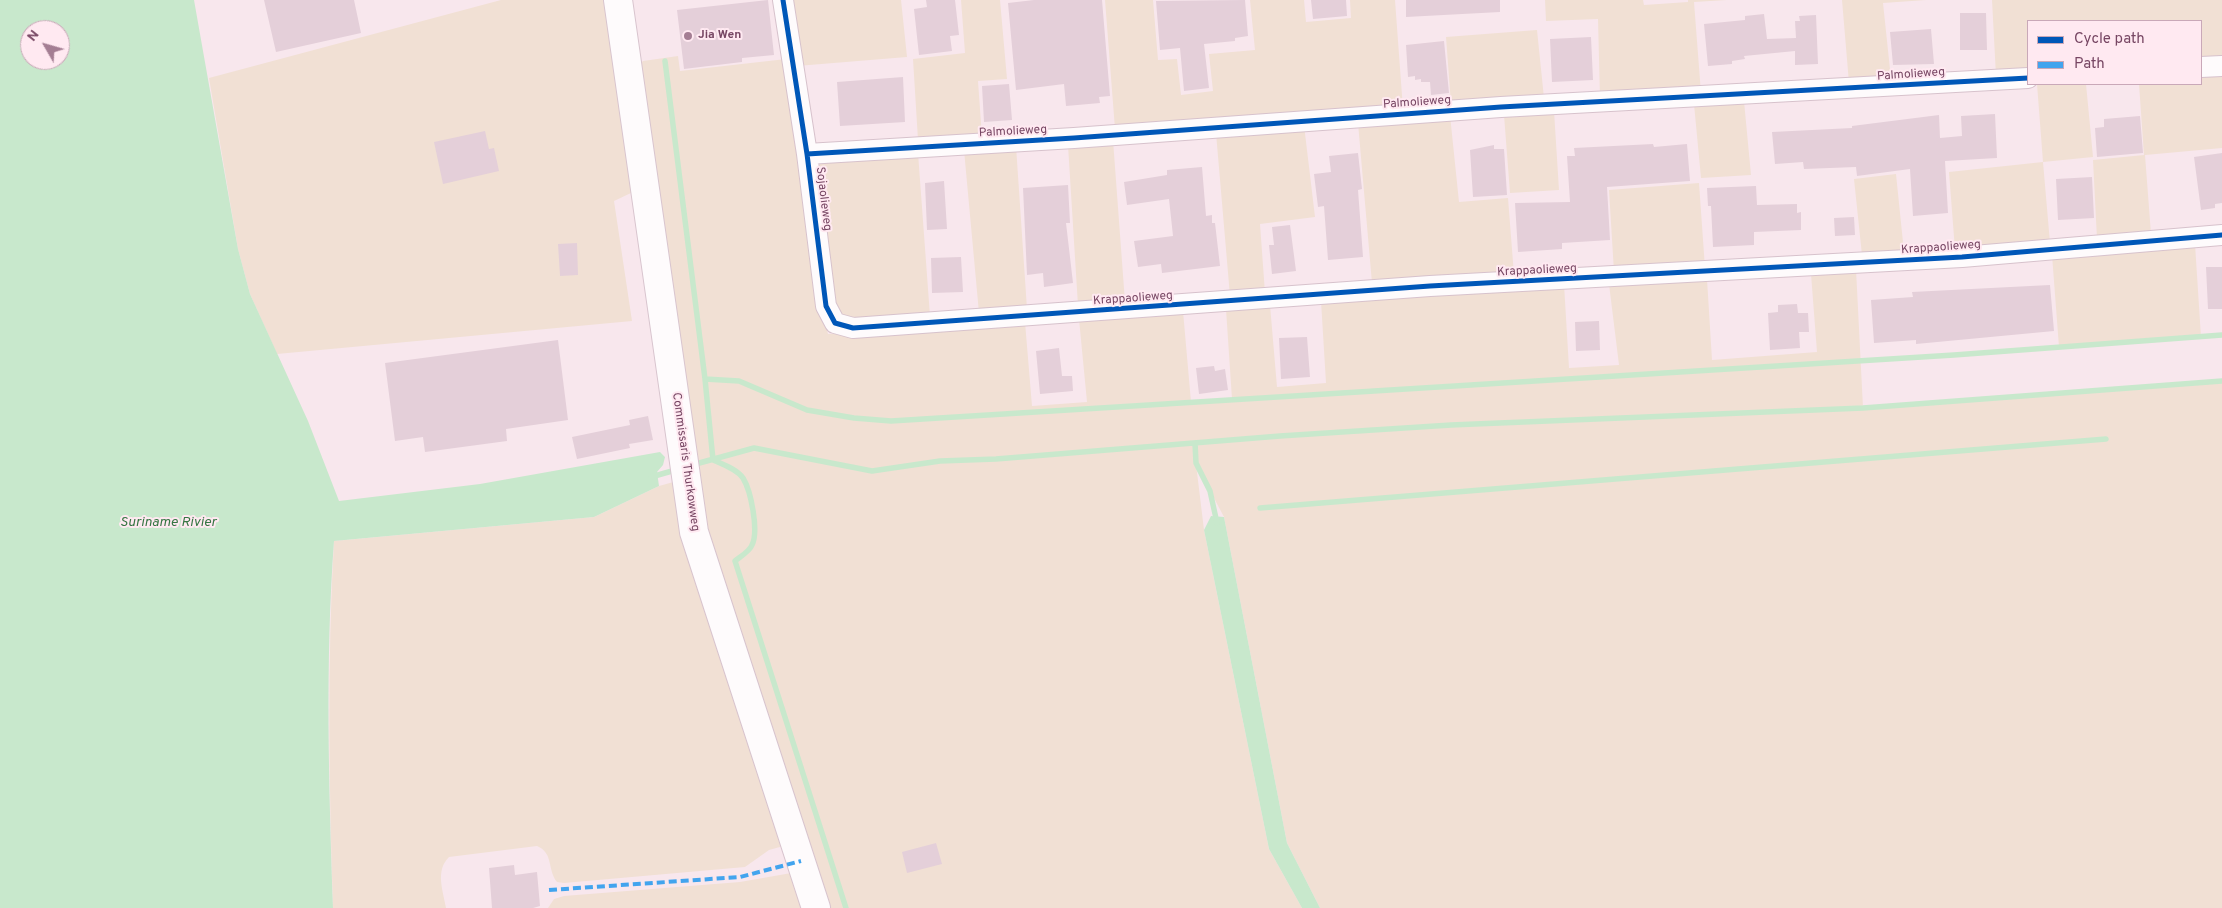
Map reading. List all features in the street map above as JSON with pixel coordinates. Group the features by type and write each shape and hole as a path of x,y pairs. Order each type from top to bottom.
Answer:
{"main road":[{"name":"Commissaris Thurkowweg","path":"618,0 694,532 816,908"}],"street":[{"name":"Sojaolieweg","path":"782,0 807,154 826,306 836,322 853,328"},
{"path":"2202,67 2222,66"},
{"name":"Palmolieweg","path":"807,154 1074,138 1472,109 2027,78"},
{"name":"Krappaolieweg","path":"853,328 1430,286 1962,257 2222,235"}],"shaded area":[{"path":"501,0 611,0 635,184 631,193 614,201 632,321 277,354 250,294 238,249 209,78"},
{"path":"789,0 901,0 907,57 797,66"},
{"path":"961,0 1000,0 1007,79 978,81 982,137 918,140 913,59 965,53"},
{"path":"1105,0 1153,0 1158,60 1177,59 1181,95 1213,91 1209,54 1255,50 1250,0 1304,0 1306,22 1351,18 1350,0 1395,0 1403,109 1115,129"},
{"path":"1545,0 1643,0 1644,5 1688,2 1688,0 1727,0 1694,2 1701,93 1600,98 1598,19 1546,21"},
{"path":"1842,0 1926,0 1883,3 1891,79 1849,83"},
{"path":"1992,0 2222,0 2222,62 2202,63 2202,20 2027,20 2027,74 1996,76"},
{"path":"1537,30 1544,98 1451,104 1446,37"},
{"path":"678,56 680,71 786,59 821,307 828,334 1025,322 1032,406 1087,402 1079,319 1183,311 1191,402 1232,399 1226,309 1270,305 1277,387 1326,383 1321,301 1564,284 1569,368 1619,365 1609,284 1707,279 1712,360 1817,352 1811,274 1856,269 1863,408 2222,381 2222,908 1320,908 1287,843 1224,517 1196,464 1204,530 1269,849 1302,908 825,908 708,556 639,65 643,61"},
{"path":"2222,70 2222,148 2145,155 2151,234 2097,239 2093,160 2144,155 2139,85 2202,85 2202,72"},
{"path":"2037,85 2086,85 2093,157 2043,162"},
{"path":"1744,101 1751,175 1701,178 1694,104"},
{"path":"1554,111 1559,190 1510,193 1504,115"},
{"path":"1450,115 1459,202 1508,198 1514,275 1372,283 1358,123"},
{"path":"1304,125 1315,217 1260,224 1265,293 1230,296 1216,133"},
{"path":"1113,140 1125,302 1078,306 1068,145"},
{"path":"1016,146 1027,309 979,313 964,150"},
{"path":"918,153 930,316 866,321 843,315 834,308 816,167 820,162"},
{"path":"2043,162 2050,243 1955,250 1949,172"},
{"path":"1896,174 1904,252 1862,255 1854,179"},
{"path":"1699,183 1705,268 1614,272 1609,190"},
{"path":"2195,244 2201,337 2059,347 2052,255"},
{"path":"677,481 787,845 769,850 745,867 564,883 557,882 546,853 537,846 449,857 442,868 441,875 446,908 333,908 329,724 334,541 594,517 659,486"},
{"path":"797,872 809,908 548,908 554,899 564,896 740,882"}],"water":[{"name":"Suriname Rivier","path":"0,0 194,0 238,249 250,294 308,421 339,501 480,484 660,452 665,457 663,465 657,472 659,486 594,517 334,541 329,633 329,770 333,908 0,908"},
{"path":"1211,516 1224,517 1287,843 1320,908 1302,908 1269,849 1204,530"}],"building":[{"path":"264,0 354,0 361,33 276,52"},
{"path":"768,0 774,55 742,58 742,62 684,69 677,10"},
{"path":"926,0 955,0 959,35 950,36 952,51 919,55 914,9 927,7"},
{"path":"1034,0 1102,0 1110,96 1099,97 1100,103 1066,106 1064,84 1016,90 1008,3"},
{"path":"1245,0 1248,36 1235,38 1235,41 1204,44 1209,88 1184,91 1180,48 1160,50 1156,1"},
{"path":"1311,0 1346,0 1347,16 1313,19"},
{"path":"1406,0 1500,0 1500,12 1406,17"},
{"path":"1960,13 1986,13 1987,50 1960,50"},
{"path":"1764,14 1767,39 1796,38 1795,21 1800,21 1799,16 1816,15 1818,64 1795,65 1795,51 1744,56 1745,59 1732,61 1732,64 1708,66 1704,24 1745,20 1745,16"},
{"path":"1931,29 1934,64 1893,65 1890,32"},
{"path":"1591,37 1593,80 1552,82 1550,39"},
{"path":"1444,41 1449,93 1431,95 1430,82 1421,82 1421,79 1415,80 1415,76 1408,77 1406,45"},
{"path":"903,77 905,122 840,126 837,82"},
{"path":"1009,84 1012,120 984,122 982,86"},
{"path":"1995,114 1997,158 1945,161 1948,213 1913,216 1910,169 1857,176 1856,167 1804,169 1803,162 1775,164 1772,132 1852,128 1852,126 1939,115 1940,138 1962,136 1961,116"},
{"path":"2140,116 2143,153 2097,157 2095,128 2104,127 2104,119"},
{"path":"485,131 489,149 494,148 499,171 443,184 434,142"},
{"path":"1653,144 1654,147 1687,144 1690,181 1607,187 1610,240 1562,243 1562,249 1518,252 1515,203 1570,202 1567,156 1575,156 1574,148"},
{"path":"1494,145 1494,149 1504,149 1507,195 1473,197 1470,150"},
{"path":"1358,153 1362,189 1358,190 1363,257 1328,260 1324,206 1318,207 1314,174 1331,172 1329,156"},
{"path":"2222,153 2222,203 2215,204 2215,208 2201,210 2194,157"},
{"path":"1202,167 1206,216 1212,215 1212,223 1215,223 1220,266 1162,273 1161,264 1138,267 1134,241 1173,236 1169,199 1127,205 1124,182 1167,175 1167,170"},
{"path":"2092,177 2094,218 2058,220 2056,179"},
{"path":"944,181 947,229 927,230 925,183"},
{"path":"1068,185 1070,223 1066,223 1073,283 1044,287 1043,273 1027,275 1023,188"},
{"path":"1756,186 1757,205 1797,204 1797,213 1801,212 1801,230 1754,232 1754,245 1713,247 1711,206 1708,206 1707,188"},
{"path":"1854,217 1855,235 1835,236 1834,218"},
{"path":"1290,225 1296,271 1272,274 1269,245 1274,245 1272,227"},
{"path":"577,243 578,275 560,276 558,244"},
{"path":"961,257 963,292 932,293 931,258"},
{"path":"2206,267 2222,267 2222,309 2208,309"},
{"path":"2050,285 2054,331 1916,344 1916,340 1874,343 1871,300 1913,297 1912,292"},
{"path":"1797,304 1798,313 1808,313 1809,332 1799,332 1800,348 1770,350 1768,313 1778,312 1778,305"},
{"path":"1599,321 1600,350 1576,351 1575,322"},
{"path":"1307,337 1310,377 1281,379 1279,338"},
{"path":"558,340 568,420 506,429 507,441 425,452 423,437 395,441 385,363"},
{"path":"1059,348 1062,376 1072,376 1073,391 1040,394 1036,351"},
{"path":"1214,366 1215,371 1225,369 1228,390 1199,394 1196,368"},
{"path":"648,416 653,440 629,444 630,448 577,459 572,437 630,425 629,420"},
{"path":"936,843 942,864 907,873 902,852"},
{"path":"514,865 515,875 537,872 540,906 533,908 492,908 489,868"}],"waterway":[{"path":"665,61 705,379"},
{"path":"846,908 735,561 747,552 752,545 755,530 753,511 749,492 743,478 733,469 713,460 705,379 739,381 807,410 854,418 891,421 1954,355 2222,335"},
{"path":"692,465 754,448 872,471 940,461 996,459 1280,436 1451,425 1863,408 2222,381"},
{"path":"1260,508 2106,439"},
{"path":"1195,443 1196,463 1210,491 1217,523"},
{"path":"651,477 679,469"}],"marked path":[{"path":"549,890 740,877 801,861"}],"cycle path":[{"path":"783,0 807,154 826,306 835,323 853,328 1430,286 1962,257 2222,235"},
{"path":"807,154 1074,138 1501,107 2027,78"}],"place":[{"name":"Jia Wen","path":"688,36"}]}
